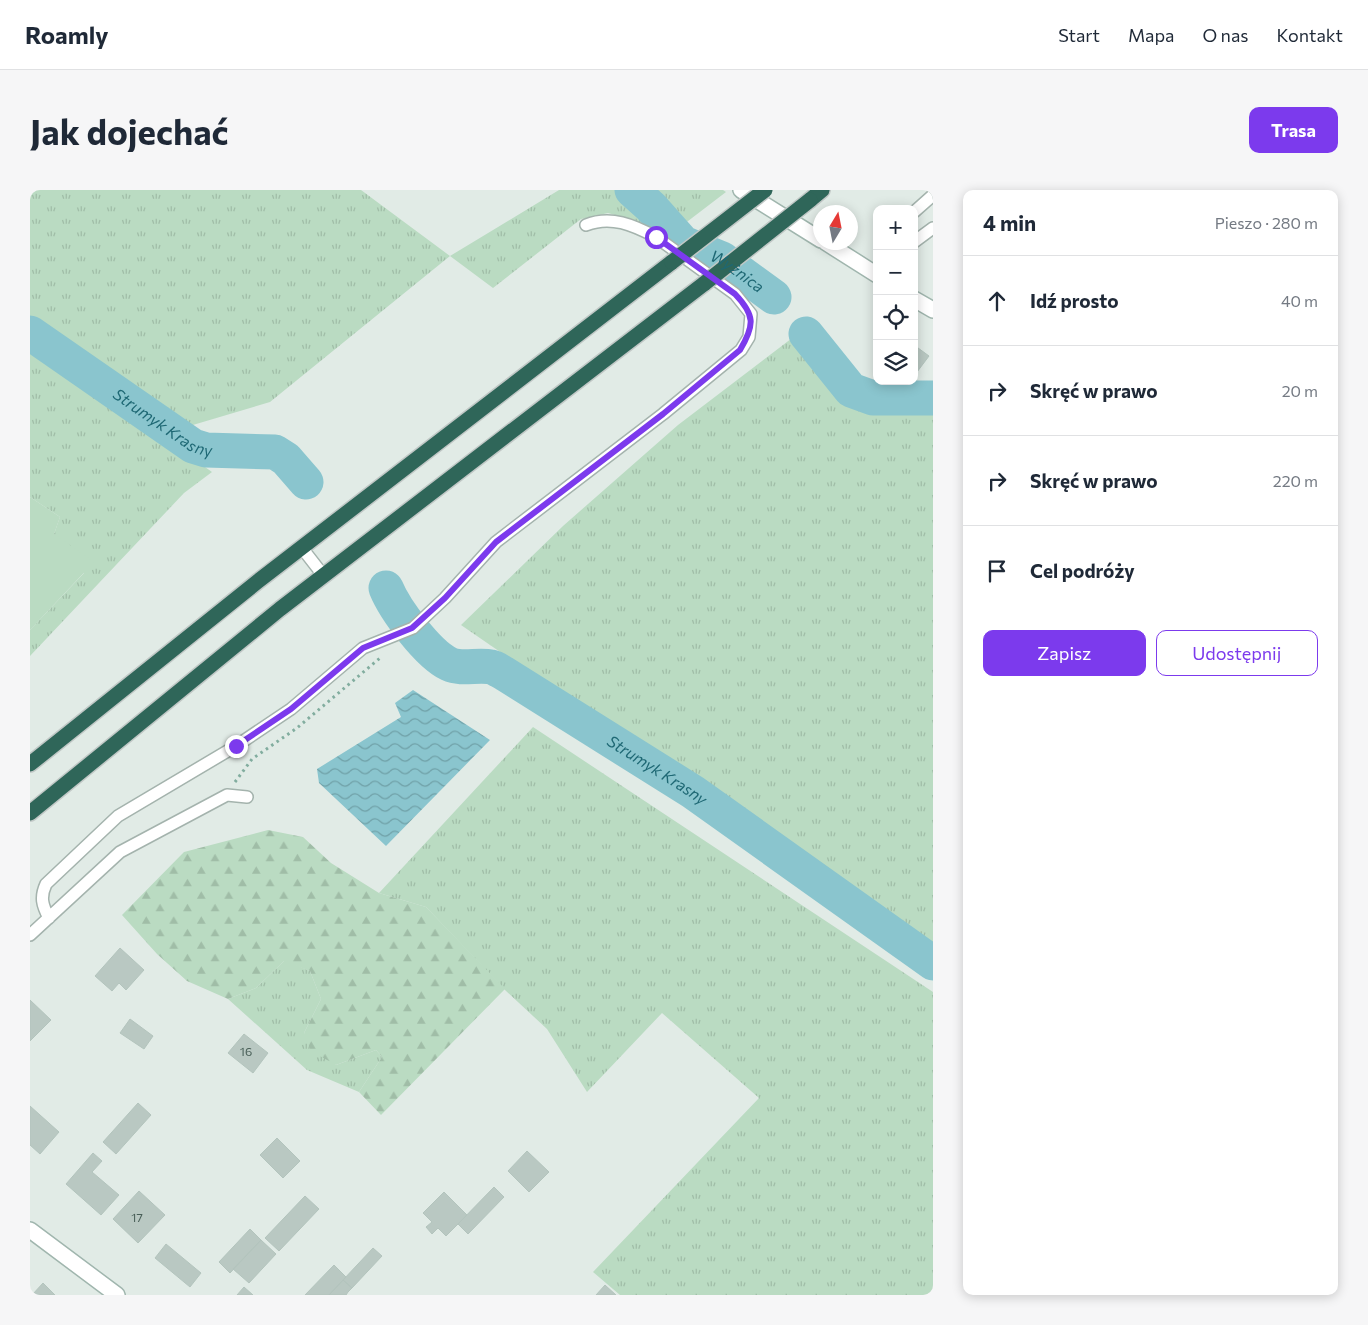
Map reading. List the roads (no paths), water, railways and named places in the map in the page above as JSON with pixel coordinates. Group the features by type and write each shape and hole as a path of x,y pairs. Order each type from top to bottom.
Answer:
{"highway":[{"path":"30,764 302,548 765,190"},
{"path":"30,814 323,575 704,283 822,190"}],"street":[{"path":"741,190 813,236"},
{"path":"838,250 873,272"},
{"path":"918,301 933,310"},
{"path":"30,1230 117,1295"}],"lane":[{"path":"918,208 933,195"},
{"path":"49,918 42,905 42,894 46,884 118,816 236,746 291,709 363,648 401,634 418,623 445,598 496,542 663,414 740,350 748,337 751,314 735,294 656,237 628,224 613,220 598,220 586,225"},
{"path":"918,239 933,228"},
{"path":"302,548 323,575"},
{"path":"30,935 120,852 227,795 247,797"}],"water":[{"path":"413,690 490,740 386,846 319,783 317,769 401,717 395,703"}],"waterway":[{"name":"Wyżnica","path":"632,190 651,207 683,243 722,259 774,297"},
{"name":"Strumyk Krasny","path":"30,333 193,446 206,450 275,452 286,459 306,482"},
{"name":"Wyżnica","path":"806,334 851,390 873,398 933,398"},
{"name":"Strumyk Krasny","path":"386,588 397,608 413,630 441,659 454,666 481,666 497,669 693,792 933,963"}]}
